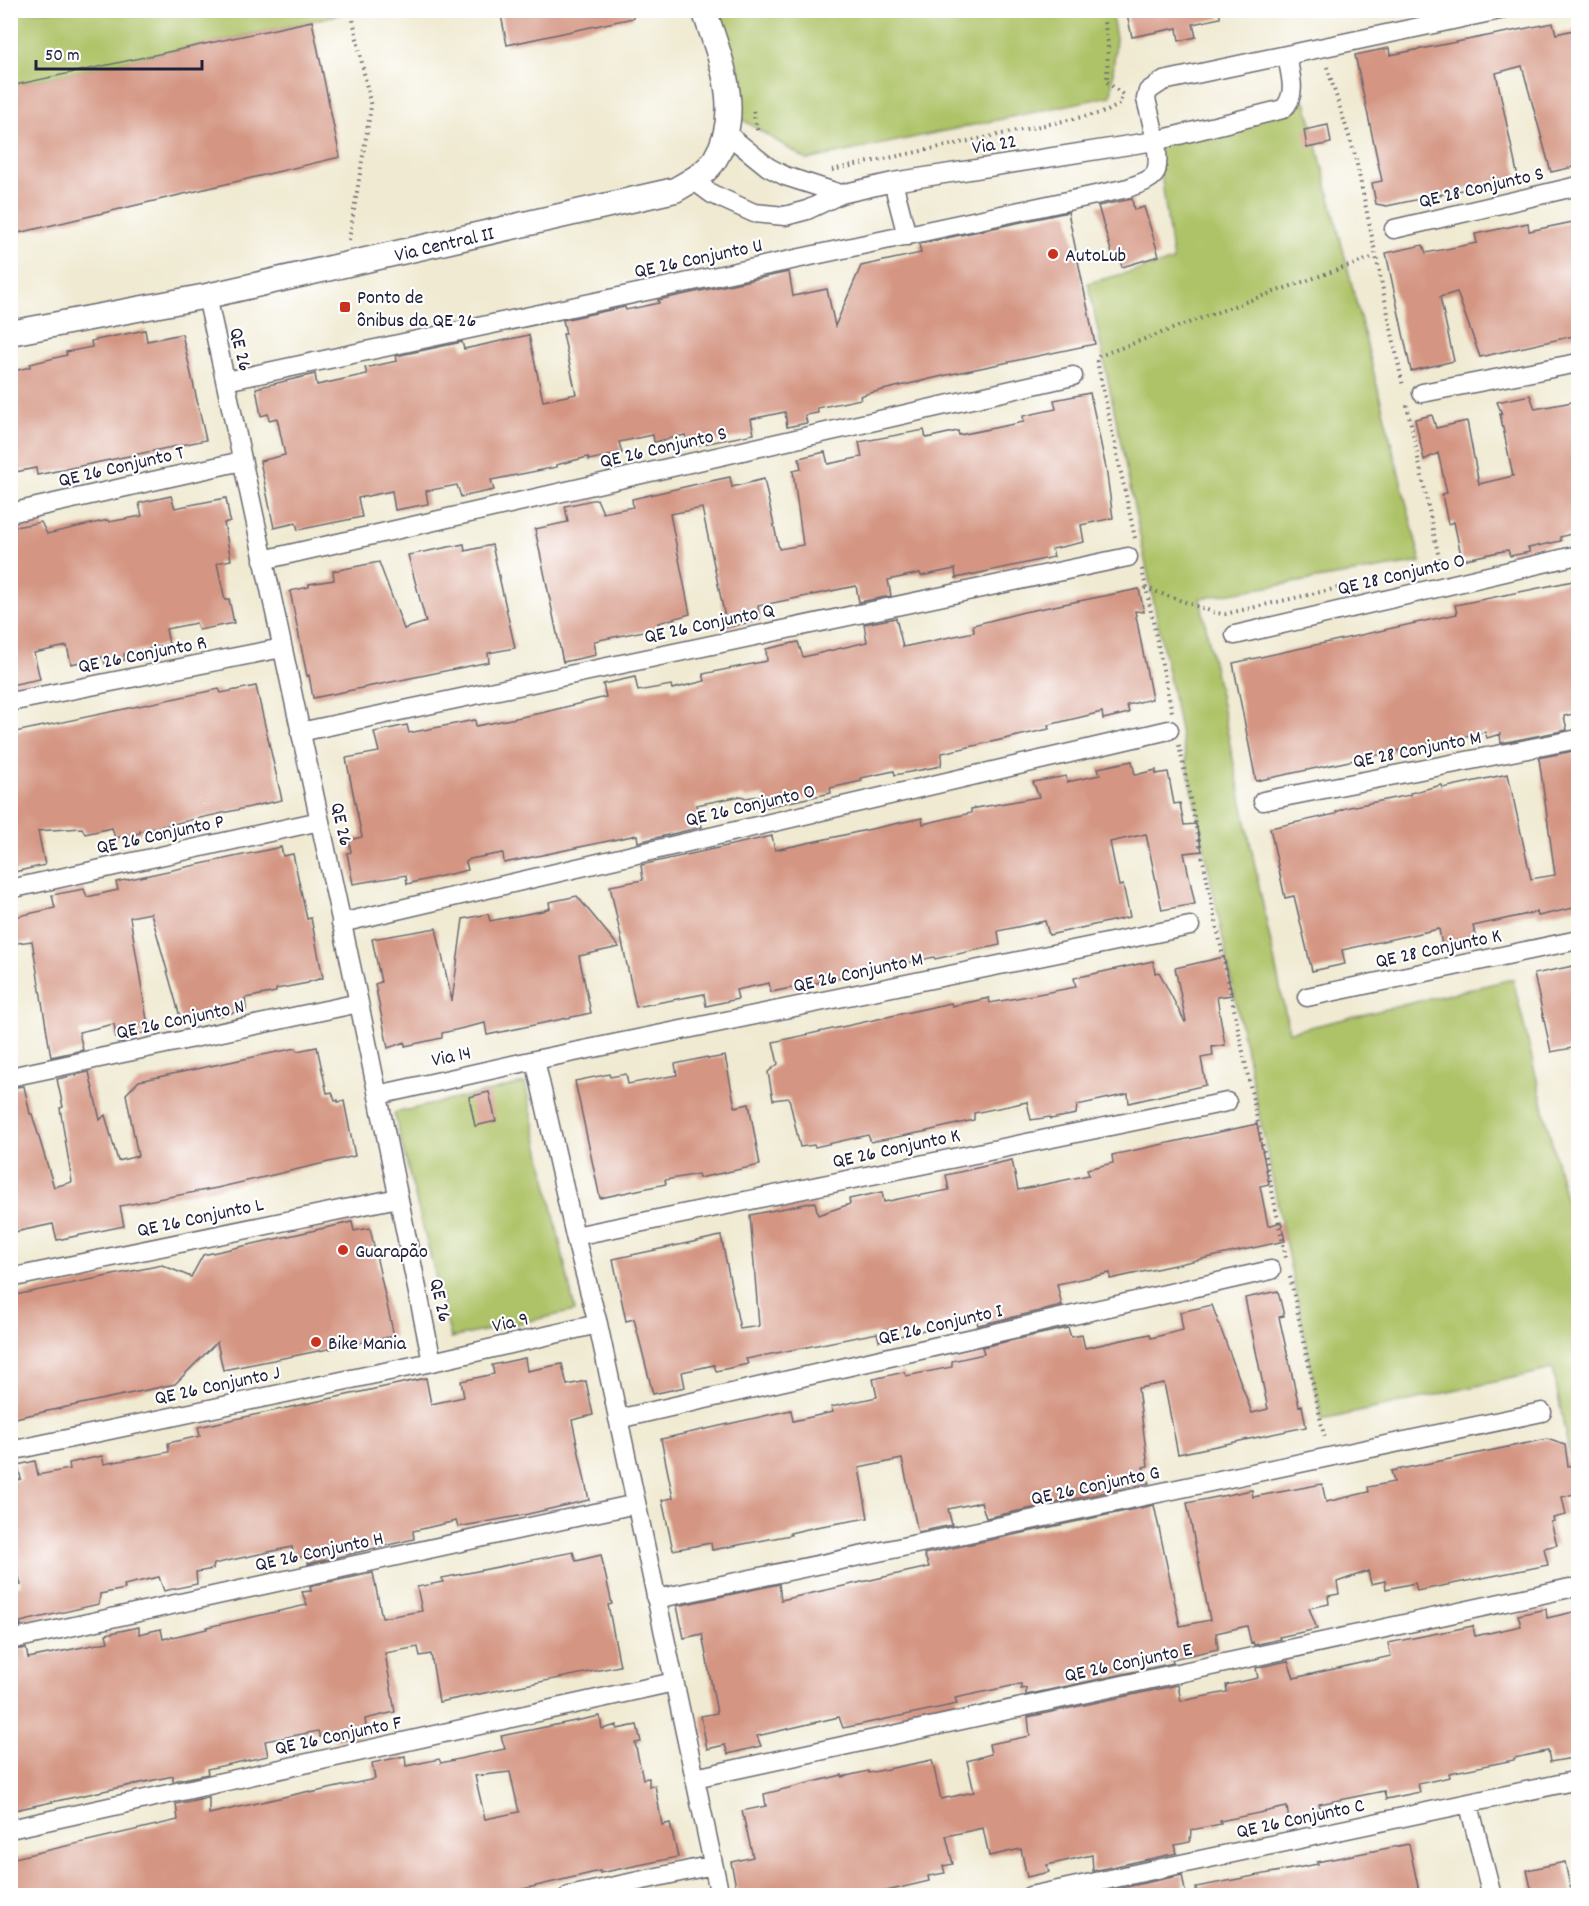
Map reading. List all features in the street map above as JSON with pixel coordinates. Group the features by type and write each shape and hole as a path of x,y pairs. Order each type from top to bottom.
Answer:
{"street":[{"name":"Via Central II","path":"10,333 207,296 675,190 693,180 715,160 726,133 729,107 726,77 704,10"},
{"path":"1157,147 1146,99 1148,91 1163,81 1500,10"},
{"name":"Via 22","path":"693,180 712,194 754,213 785,216 841,194 893,182 1157,147 1283,108 1290,102 1292,95 1287,56"},
{"path":"726,133 768,167 785,176 841,194"},
{"name":"QE 26 Conjunto U","path":"226,381 1128,188 1148,180 1155,173 1159,165 1157,147"},
{"path":"893,182 907,236"},
{"name":"QE 28 Conjunto S","path":"1394,229 1578,186"},
{"name":"QE 26","path":"207,296 359,1003 432,1362"},
{"path":"1422,393 1578,363"},
{"name":"QE 26 Conjunto S","path":"262,560 1073,376"},
{"name":"QE 26 Conjunto T","path":"10,513 242,461"},
{"name":"QE 26 Conjunto Q","path":"300,732 1135,554"},
{"name":"QE 28 Conjunto O","path":"1234,635 1578,555"},
{"name":"QE 26 Conjunto R","path":"10,702 282,648"},
{"name":"QE 26 Conjunto O","path":"341,923 1173,728"},
{"name":"QE 28 Conjunto M","path":"1263,801 1578,739"},
{"name":"QE 26 Conjunto P","path":"10,889 320,821"},
{"name":"QE 26 Conjunto M","path":"535,1060 1190,926"},
{"name":"QE 28 Conjunto K","path":"1307,997 1578,940"},
{"name":"QE 26 Conjunto N","path":"10,1077 359,1003"},
{"path":"535,1060 575,1236 598,1324 720,1896"},
{"name":"Via 14","path":"378,1095 535,1060"},
{"name":"QE 26 Conjunto K","path":"575,1236 1227,1102"},
{"name":"QE 26 Conjunto L","path":"10,1278 398,1198"},
{"name":"QE 26 Conjunto I","path":"618,1419 1271,1270"},
{"name":"Via 9","path":"432,1362 598,1324"},
{"name":"QE 26 Conjunto J","path":"10,1451 432,1362"},
{"name":"QE 26 Conjunto G","path":"656,1599 1542,1412"},
{"name":"QE 26 Conjunto H","path":"10,1640 636,1504"},
{"name":"QE 26 Conjunto E","path":"695,1778 1570,1588"},
{"name":"QE 26 Conjunto F","path":"10,1829 674,1682"},
{"name":"QE 26 Conjunto C","path":"1030,1896 1578,1780"},
{"path":"1469,1804 1492,1896"},
{"path":"569,1896 713,1865"}],"path":[{"path":"338,243 350,240 371,107 351,10"},
{"path":"831,170 1106,112 1120,104 1122,94 1107,82 1108,43 1102,10"},
{"path":"1322,49 1354,155 1442,567 1431,570"},
{"path":"751,105 760,139"},
{"path":"1287,1259 1173,728 1146,588 1135,554 1097,361 1099,356 1374,257"},
{"path":"1146,588 1216,613 1225,614 1354,585"},
{"path":"1289,1271 1329,1457"}],"green space":[{"path":"341,10 341,14 312,21 11,86 10,11"},
{"path":"717,11 1111,11 1116,38 1111,96 807,160 740,118"},
{"path":"1306,101 1421,562 1200,598 1289,1032 1513,979 1578,1253 1578,1499 1553,1369 1322,1420 1088,283 1173,261 1157,145"},
{"path":"525,1083 575,1311 451,1338 394,1113"}],"building":[{"path":"500,10 632,10 633,18 507,45"},
{"path":"1126,10 1220,10 1220,18 1193,24 1196,37 1179,41 1177,28 1132,37"},
{"path":"312,21 340,157 10,235 10,86"},
{"path":"1553,23 1556,34 1578,29 1578,166 1551,172 1522,66 1496,73 1518,178 1387,206 1376,204 1372,183 1382,181 1355,55 1389,48 1390,55"},
{"path":"1328,125 1331,143 1307,148 1304,130"},
{"path":"1132,199 1134,210 1144,207 1159,256 1122,267 1120,260 1114,261 1098,206"},
{"path":"1068,212 1095,344 866,394 860,396 861,399 817,408 818,413 805,415 807,423 787,427 785,412 751,419 754,434 689,447 685,435 654,442 653,435 619,442 622,453 589,460 588,457 556,465 557,467 491,480 494,490 461,497 457,485 426,491 428,504 395,510 392,491 358,498 362,517 298,530 296,523 274,528 260,461 285,455 277,418 269,420 268,414 261,416 256,388 315,374 317,385 367,374 365,368 397,361 396,356 462,342 464,349 529,335 543,401 576,394 563,334 566,334 563,320 625,307 626,310 659,303 658,300 789,272 793,296 827,289 835,326 861,266 921,253 919,244"},
{"path":"1578,221 1578,335 1480,357 1457,292 1440,297 1454,361 1411,371 1386,253 1423,245 1426,253 1477,243 1475,234 1528,223 1529,231"},
{"path":"145,330 147,341 182,334 206,440 37,475 36,468 10,473 10,372 30,367 30,364 67,355 66,352 92,347 91,341"},
{"path":"1090,393 1106,468 1113,518 1081,525 1084,542 1052,549 1054,557 956,578 955,569 888,580 891,596 859,602 856,586 758,606 760,620 727,627 702,508 670,514 690,614 658,623 659,628 594,641 596,655 563,662 535,529 568,522 565,506 597,499 603,513 633,507 632,499 730,477 732,487 764,479 779,549 803,545 793,471 801,469 799,458 825,452 828,464 862,457 859,442 924,430 926,438 958,431 959,435 1024,422 1023,416 1056,409 1054,400"},
{"path":"1530,395 1535,409 1578,401 1578,532 1560,537 1561,541 1528,548 1530,552 1510,556 1508,550 1462,560 1454,522 1448,524 1442,494 1447,493 1438,453 1424,460 1415,419 1432,415 1436,428 1467,421 1479,484 1513,476 1500,414 1502,414 1497,402"},
{"path":"171,496 175,508 226,498 230,521 224,523 231,560 217,563 225,600 229,599 234,623 199,630 196,623 166,629 169,644 124,654 125,660 105,664 103,657 71,664 67,646 34,653 40,679 10,685 10,528 41,522 47,534 108,520 109,522 142,516 139,503"},
{"path":"464,544 465,551 492,545 515,648 488,653 489,662 313,698 290,591 309,587 309,584 334,580 333,571 379,562 404,629 426,622 408,555"},
{"path":"1578,580 1578,713 1564,716 1567,730 1501,743 1500,734 1487,738 1485,732 1256,781 1233,663 1457,614 1455,605"},
{"path":"1139,589 1144,612 1135,611 1152,699 1127,705 1129,713 1103,719 1102,712 1048,725 1049,729 942,753 941,766 895,775 894,771 861,778 862,781 830,788 831,793 766,807 764,795 746,798 741,796 696,805 702,827 638,842 637,835 504,863 503,853 470,859 466,862 468,870 407,884 406,875 353,884 347,853 351,852 349,840 362,837 346,758 379,752 374,732 407,725 409,733 475,720 476,726 541,713 606,697 603,684 635,677 638,691 671,685 672,689 705,681 703,674 767,661 766,649 798,642 803,657 867,642 864,624 896,618 903,647 974,632 973,625 1024,612"},
{"path":"256,686 282,800 115,838 112,828 85,834 82,828 38,831 45,865 10,873 10,733 219,689 221,693"},
{"path":"1573,751 1576,760 1578,759 1578,907 1538,916 1537,912 1473,926 1476,939 1442,946 1439,929 1342,950 1345,964 1312,971 1294,896 1285,898 1270,828 1336,814 1345,808 1410,795 1410,793 1442,785 1443,788 1508,774 1531,879 1555,875 1539,758"},
{"path":"1132,761 1135,775 1156,770 1156,774 1168,772 1174,804 1180,803 1184,825 1196,824 1202,851 1184,853 1195,904 1162,910 1146,834 1110,842 1119,886 1123,885 1130,917 1049,935 1045,921 998,931 1000,945 771,992 769,983 736,990 738,999 706,1006 704,994 636,1007 610,886 643,880 641,865 772,836 775,850 922,818 923,824 971,813 971,809 1039,797 1033,782 1066,776 1067,782 1100,775 1098,768"},
{"path":"281,847 283,856 293,854 307,919 311,918 323,978 276,989 276,992 245,998 246,1010 182,1024 151,913 130,917 149,1032 116,1038 114,1024 79,1032 83,1050 51,1057 32,941 10,944 10,918 55,908 52,895 84,889 87,897 118,890 116,882"},
{"path":"577,896 619,947 579,956 591,1013 487,1035 485,1023 442,1033 442,1038 405,1046 405,1042 388,1048 375,984 381,982 372,939 436,928 452,1001 463,919 488,914 490,921 542,911 550,908 549,902"},
{"path":"1224,957 1232,995 1217,997 1225,1045 1212,1047 1213,1056 1201,1058 1206,1085 1129,1103 1128,1094 1077,1105 1076,1114 1051,1119 1050,1117 1031,1120 1027,1102 974,1113 974,1120 923,1132 871,1142 868,1135 815,1147 814,1145 800,1147 789,1098 773,1100 768,1072 778,1064 773,1042 951,1003 952,1006 989,998 990,1003 1076,987 1074,978 1153,961 1155,973 1159,972 1185,1022 1175,968"},
{"path":"1578,965 1578,1047 1551,1052 1534,974"},
{"path":"317,1047 327,1093 332,1092 335,1101 344,1101 355,1156 217,1188 120,1206 124,1226 57,1240 53,1224 10,1233 10,1088 24,1086 30,1114 32,1114 54,1187 72,1182 60,1108 63,1107 57,1079 89,1072 100,1120 105,1115 118,1161 138,1156 126,1094 139,1081 296,1048 297,1051"},
{"path":"725,1056 735,1107 749,1104 760,1165 699,1178 698,1174 665,1180 666,1184 600,1198 575,1081 609,1074 610,1077 626,1074 628,1084 677,1075 675,1064 707,1057 708,1059"},
{"path":"489,1092 496,1121 475,1126 469,1097"},
{"path":"1257,1124 1269,1184 1260,1186 1268,1226 1281,1222 1285,1241 1110,1279 1110,1273 1057,1284 1062,1306 978,1325 975,1315 879,1341 877,1333 746,1359 748,1364 716,1371 714,1365 682,1372 685,1387 653,1394 634,1319 626,1321 613,1259 721,1236 740,1329 759,1326 750,1215 815,1202 818,1215 850,1204 849,1199 882,1192 884,1202 949,1190 946,1175 1012,1160 1018,1190 1089,1175 1087,1169 1113,1163 1112,1155"},
{"path":"352,1222 354,1231 370,1228 394,1336 223,1370 217,1342 175,1384 10,1419 10,1296 162,1265 191,1277 203,1255"},
{"path":"1278,1291 1284,1316 1279,1317 1306,1427 1178,1454 1164,1383 1138,1388 1148,1466 1143,1467 1149,1483 986,1518 981,1502 948,1509 952,1525 918,1532 902,1459 859,1468 868,1518 712,1550 711,1543 673,1550 662,1500 673,1498 661,1439 791,1410 793,1421 833,1412 831,1407 877,1397 873,1379 904,1372 906,1376 952,1367 952,1361 984,1354 982,1347 1068,1328 1071,1337 1082,1335 1085,1348 1150,1334 1151,1338 1183,1330 1180,1312 1212,1305 1252,1413 1268,1409 1245,1298"},
{"path":"525,1358 527,1371 562,1364 567,1385 586,1381 593,1415 572,1420 589,1500 458,1527 456,1521 413,1531 414,1539 308,1564 308,1555 294,1558 292,1547 227,1561 214,1564 213,1569 196,1572 197,1584 164,1591 159,1577 124,1585 125,1589 100,1594 99,1604 20,1622 21,1626 10,1628 10,1586 21,1585 10,1537 10,1482 21,1479 18,1465 35,1461 38,1475 70,1469 69,1463 102,1456 104,1464 169,1452 168,1443 200,1436 198,1427 426,1378 431,1404 464,1397 461,1381 494,1374 492,1365"},
{"path":"1547,1439 1565,1445 1568,1466 1574,1465 1578,1485 1578,1493 1562,1497 1566,1515 1553,1518 1554,1521 1551,1522 1557,1545 1544,1548 1548,1565 1417,1591 1415,1583 1386,1589 1385,1581 1371,1584 1368,1571 1337,1582 1339,1594 1328,1596 1329,1604 1309,1608 1317,1629 1279,1637 1280,1639 1254,1645 1253,1642 1251,1643 1247,1626 1216,1633 1218,1649 1172,1659 1173,1663 1026,1695 1026,1688 1021,1689 1021,1684 955,1698 957,1704 843,1728 839,1717 757,1736 761,1746 728,1754 725,1745 707,1749 701,1716 717,1713 702,1634 684,1638 677,1606 779,1584 781,1600 929,1567 924,1554 1154,1505 1180,1626 1210,1620 1187,1503 1252,1490 1253,1497 1322,1484 1326,1502 1369,1492 1368,1487 1394,1482 1391,1471"},
{"path":"573,1552 576,1561 601,1555 612,1604 608,1605 620,1666 439,1702 431,1654 420,1656 418,1647 385,1653 395,1712 365,1719 367,1735 334,1741 333,1734 320,1737 318,1731 265,1741 268,1756 207,1769 208,1774 173,1781 173,1776 10,1811 10,1651 26,1648 28,1658 108,1642 106,1634 139,1627 139,1634 161,1629 163,1639 307,1605 302,1592 311,1591 310,1586 373,1573 382,1618 422,1611 417,1587 443,1582 442,1578"},
{"path":"1546,1609 1547,1618 1578,1611 1578,1757 1550,1762 1548,1751 1514,1758 1514,1760 1449,1773 1450,1777 1418,1784 1420,1792 1386,1799 1384,1791 1319,1804 1321,1814 1289,1821 1287,1807 1220,1821 1221,1824 1191,1830 1190,1842 1175,1845 1177,1853 1093,1871 1092,1855 1047,1865 1049,1872 1027,1877 1021,1849 989,1856 983,1828 946,1836 953,1864 943,1866 945,1873 928,1876 929,1881 866,1896 746,1896 744,1890 737,1892 731,1862 753,1857 742,1811 766,1806 764,1794 842,1775 842,1777 868,1771 869,1773 932,1760 941,1799 974,1792 967,1761 991,1754 989,1744 1030,1736 1028,1717 1178,1685 1181,1701 1227,1692 1226,1685 1258,1678 1256,1668 1288,1661 1294,1678 1391,1656 1388,1643 1473,1626 1475,1636 1521,1626 1518,1615"},
{"path":"600,1716 602,1729 617,1725 617,1729 637,1725 641,1742 635,1743 643,1779 649,1778 649,1786 655,1785 662,1825 670,1823 678,1857 600,1873 600,1871 494,1896 10,1896 10,1859 178,1820 176,1804 209,1797 209,1814 310,1791 310,1793 375,1779 372,1763 405,1756 406,1766 439,1759 441,1763 505,1749 501,1736","holes":["510,1772 519,1812 485,1819 475,1776"]},
{"path":"1409,1844 1420,1896 1197,1896 1196,1887"},
{"path":"1565,1862 1572,1896 1539,1896 1538,1892 1532,1893 1527,1870"},
{"path":"1182,1875 1186,1896 1100,1896 1099,1893"}],"place":[{"name":"AutoLub","path":"1053,254"},
{"name":"Ponto de ônibus da QE 26","path":"345,307"},
{"name":"Guarapão","path":"343,1250"},
{"name":"Bike Mania","path":"316,1342"}]}
